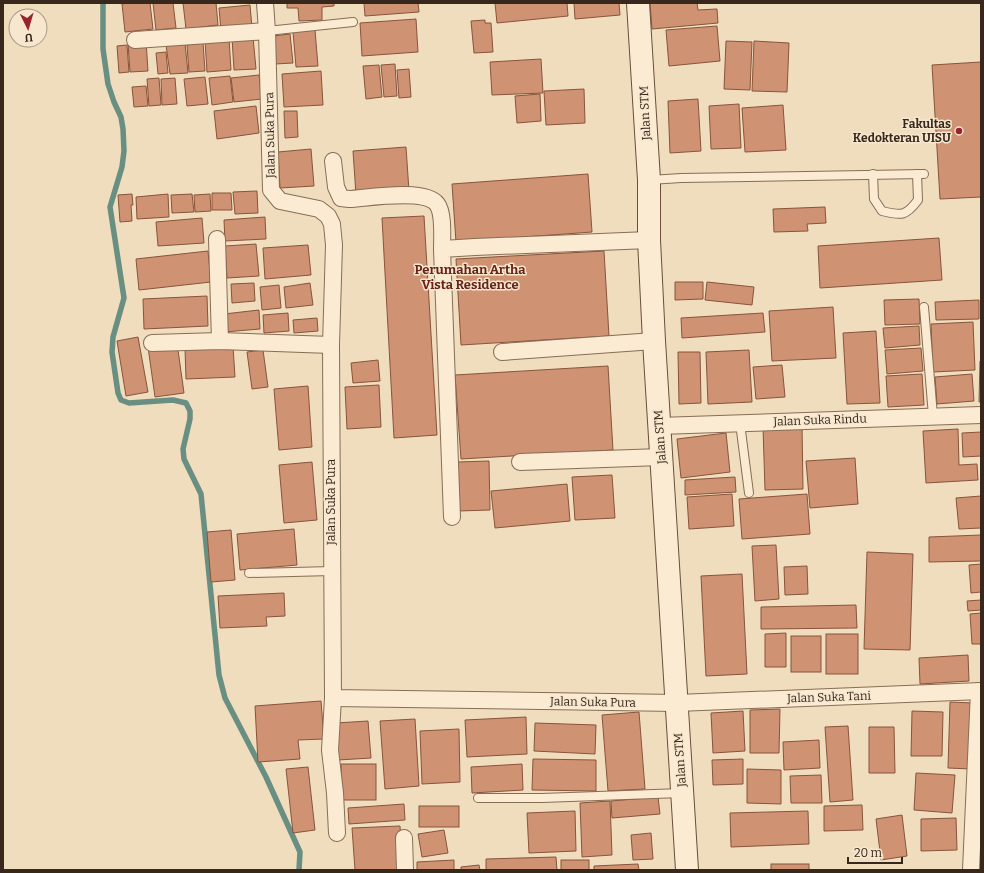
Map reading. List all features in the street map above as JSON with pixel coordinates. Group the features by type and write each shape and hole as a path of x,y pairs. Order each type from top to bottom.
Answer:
{"street":[{"name":"Jalan Suka Pura","path":"265,3 271,190 280,201 319,209 328,216 332,224 334,245 331,345 333,698 677,703"},
{"name":"Jalan STM","path":"638,3 649,180 649,240 654,341 687,870"},
{"path":"136,40 267,31"},
{"path":"333,161 336,187 341,198 349,199 411,194 428,197 437,204 442,220 452,517"},
{"path":"217,239 220,341"},
{"path":"442,249 482,246 649,240"},
{"path":"152,343 220,341 331,345"},
{"path":"502,352 654,341"},
{"name":"Jalan Suka Rindu","path":"659,426 981,415"},
{"path":"520,462 661,457"},
{"path":"972,870 980,691"},
{"name":"Jalan Suka Tani","path":"677,703 980,691"},
{"path":"333,698 330,750 335,793 337,833"},
{"path":"404,838 405,870"}],"lane":[{"path":"267,31 353,22"},
{"path":"649,180 681,178 873,174 920,174 918,200 909,211 896,214 882,211 874,199 873,174"},
{"path":"924,307 932,416"},
{"path":"740,423 749,493"},
{"path":"249,573 332,571"},
{"path":"478,798 542,798 682,793"}],"building":[{"path":"150,3 153,29 125,32 122,4"},
{"path":"153,3 173,3 176,28 156,30"},
{"path":"183,3 216,3 218,25 186,29"},
{"path":"287,3 334,3 334,6 322,7 322,20 299,21 298,8 287,8"},
{"path":"364,3 418,3 419,12 365,16"},
{"path":"495,3 567,3 568,16 497,23"},
{"path":"574,3 619,3 620,15 575,19"},
{"path":"650,3 697,3 698,10 717,9 718,23 652,29"},
{"path":"250,5 252,28 221,31 219,8"},
{"path":"416,19 418,52 362,56 360,23"},
{"path":"485,20 485,23 491,23 493,52 474,53 471,21"},
{"path":"717,26 720,61 669,66 666,30"},
{"path":"315,30 318,66 296,67 293,32"},
{"path":"290,34 293,63 275,64 273,36"},
{"path":"253,37 256,69 234,70 232,38"},
{"path":"229,39 231,70 207,72 205,41"},
{"path":"146,41 148,71 130,72 128,43"},
{"path":"726,41 752,42 750,90 724,89"},
{"path":"754,41 789,43 787,92 752,91"},
{"path":"185,43 188,73 170,74 166,45"},
{"path":"203,43 205,71 189,72 187,45"},
{"path":"127,45 129,72 119,73 117,46"},
{"path":"166,52 168,73 158,74 156,53"},
{"path":"541,59 543,93 492,95 490,62"},
{"name":"Fakultas Kedokteran UISU","path":"981,62 981,197 940,199 932,65"},
{"path":"395,64 397,96 384,97 381,65"},
{"path":"379,65 382,97 366,99 363,66"},
{"path":"409,69 411,97 399,98 397,70"},
{"path":"321,71 323,105 284,107 282,74"},
{"path":"259,75 262,99 234,102 231,78"},
{"path":"230,76 233,102 212,105 209,78"},
{"path":"205,77 208,104 187,106 184,79"},
{"path":"159,78 161,105 149,106 147,79"},
{"path":"175,78 177,104 162,105 161,79"},
{"path":"146,86 148,106 134,107 132,87"},
{"path":"584,89 585,123 546,125 544,91"},
{"path":"540,94 541,121 517,123 515,96"},
{"path":"698,99 701,151 670,153 668,101"},
{"path":"739,104 741,148 711,149 709,106"},
{"path":"783,105 786,150 745,152 742,108"},
{"path":"256,106 259,133 217,139 214,111"},
{"path":"284,111 297,111 298,137 285,138"},
{"path":"406,147 409,191 356,195 353,151"},
{"path":"311,149 314,186 280,188 278,152"},
{"path":"588,174 592,232 456,242 452,184"},
{"path":"257,191 258,213 235,214 233,192"},
{"path":"212,193 231,193 232,210 212,210"},
{"path":"132,194 132,221 120,222 118,195"},
{"path":"168,194 169,217 137,219 136,197"},
{"path":"192,194 194,212 172,213 171,195"},
{"path":"210,194 211,211 195,212 194,195"},
{"path":"825,207 826,223 807,224 808,231 774,232 773,209"},
{"path":"424,216 437,435 394,438 382,218"},
{"path":"265,217 266,239 225,241 224,220"},
{"path":"202,218 204,243 158,246 156,222"},
{"path":"939,238 942,280 820,288 818,246"},
{"path":"256,244 259,276 227,278 225,246"},
{"path":"308,245 311,275 265,279 263,248"},
{"path":"208,251 211,282 139,290 136,259"},
{"path":"604,251 609,336 461,345 456,259"},
{"path":"675,282 703,282 703,299 675,300"},
{"path":"707,282 754,287 752,305 705,300"},
{"path":"254,283 255,301 232,303 231,284"},
{"path":"310,283 313,305 286,308 284,287"},
{"path":"279,285 281,308 262,310 260,287"},
{"path":"207,296 208,326 144,329 143,299"},
{"path":"919,299 920,324 885,325 884,300"},
{"path":"979,300 979,319 936,320 935,302"},
{"path":"833,307 836,358 772,361 769,311"},
{"path":"259,310 260,329 224,332 224,314"},
{"path":"288,313 289,331 264,333 263,315"},
{"path":"763,313 765,332 682,338 681,318"},
{"path":"317,318 318,331 294,333 293,320"},
{"path":"973,322 975,370 933,372 931,324"},
{"path":"919,326 920,345 885,348 883,328"},
{"path":"876,331 880,403 847,404 843,333"},
{"path":"138,337 148,392 126,396 117,341"},
{"path":"177,343 184,393 155,397 148,347"},
{"path":"233,346 235,377 186,379 185,349"},
{"path":"921,348 923,371 887,374 885,350"},
{"path":"263,350 268,387 252,389 247,352"},
{"path":"749,350 752,402 708,404 706,352"},
{"path":"678,352 700,352 701,403 679,404"},
{"path":"378,360 380,381 353,383 351,363"},
{"path":"980,361 981,402 979,402"},
{"path":"782,365 785,397 756,399 753,367"},
{"path":"608,366 613,450 461,459 455,375"},
{"path":"922,374 924,405 888,407 886,376"},
{"path":"972,374 974,401 937,404 935,377"},
{"path":"379,385 381,427 347,429 345,387"},
{"path":"308,386 312,447 279,450 274,389"},
{"path":"802,426 803,489 765,490 763,427"},
{"path":"958,429 959,465 977,464 978,480 926,483 923,431"},
{"path":"981,432 981,456 963,457 962,433"},
{"path":"726,433 730,472 681,478 677,439"},
{"path":"855,458 858,504 810,508 806,461"},
{"path":"489,461 490,510 458,511 457,462"},
{"path":"312,462 317,520 284,523 279,465"},
{"path":"612,475 615,518 575,520 572,477"},
{"path":"735,477 736,492 685,495 685,480"},
{"path":"567,484 570,521 495,528 491,491"},
{"path":"732,494 734,526 689,529 687,497"},
{"path":"807,494 810,534 742,539 739,499"},
{"path":"981,496 981,528 959,529 956,498"},
{"path":"294,529 297,565 240,570 237,534"},
{"path":"231,530 235,580 211,582 207,532"},
{"path":"981,535 981,561 929,562 929,537"},
{"path":"776,545 779,599 755,601 752,546"},
{"path":"867,552 913,554 910,650 864,649"},
{"path":"981,564 981,592 971,593 969,565"},
{"path":"807,566 808,594 785,595 784,567"},
{"path":"742,574 747,674 706,676 701,576"},
{"path":"284,593 285,616 266,617 267,626 220,628 218,596"},
{"path":"981,600 981,610 968,611 967,601"},
{"path":"856,605 857,628 761,629 761,607"},
{"path":"981,613 981,644 972,644 970,614"},
{"path":"786,633 786,667 765,667 765,634"},
{"path":"826,634 858,634 858,674 826,674"},
{"path":"791,636 821,636 821,672 791,672"},
{"path":"968,655 969,681 920,684 919,658"},
{"path":"321,701 324,739 298,740 300,759 258,762 255,706"},
{"path":"950,702 973,703 971,769 948,768"},
{"path":"780,709 779,753 750,753 750,710"},
{"path":"743,711 745,751 713,753 711,713"},
{"path":"912,711 943,712 942,756 911,756"},
{"path":"639,712 645,789 608,791 602,715"},
{"path":"526,717 527,754 467,757 465,720"},
{"path":"415,719 419,786 385,789 380,721"},
{"path":"368,721 371,758 338,760 336,723"},
{"path":"535,723 596,725 595,754 534,751"},
{"path":"848,726 853,800 830,802 825,727"},
{"path":"869,727 894,727 895,773 869,773"},
{"path":"459,729 460,782 422,784 420,731"},
{"path":"819,740 820,768 784,770 783,742"},
{"path":"533,759 596,760 596,791 532,790"},
{"path":"743,759 743,784 713,785 712,760"},
{"path":"341,764 376,764 376,800 341,800"},
{"path":"522,764 523,790 472,793 471,767"},
{"path":"308,767 315,830 293,833 286,769"},
{"path":"747,769 781,770 781,804 747,803"},
{"path":"916,773 955,775 952,813 914,810"},
{"path":"821,775 822,803 791,803 790,776"},
{"path":"658,797 660,814 612,818 611,801"},
{"path":"610,801 612,855 582,857 580,803"},
{"path":"404,804 405,820 349,824 348,808"},
{"path":"862,805 863,830 824,831 824,806"},
{"path":"419,806 459,806 459,827 419,827"},
{"path":"575,811 576,851 529,853 527,813"},
{"path":"808,811 809,844 731,847 730,813"},
{"path":"902,815 907,856 881,860 876,819"},
{"path":"956,818 957,850 921,851 921,819"},
{"path":"400,826 403,870 355,870 352,828"},
{"path":"444,830 448,853 422,857 418,834"},
{"path":"651,833 653,859 633,860 631,835"},
{"path":"556,857 557,870 486,870 486,859"},
{"path":"454,860 454,870 417,870 417,862"},
{"path":"561,860 589,860 589,870 561,870"},
{"path":"638,864 639,870 594,870 594,866"},
{"path":"771,864 809,864 809,870 771,870"},
{"path":"479,865 480,870 461,870 461,867"}],"waterway":[{"path":"103,3 103,49 108,84 121,117 124,151 122,167 110,207 124,298 113,337 112,352 118,393 121,400 129,403 173,400 186,403 190,411 190,419 183,449 184,459 201,494 219,675 225,698 266,777 300,852 299,870"}],"place":[{"name":"Fakultas Kedokteran UISU","path":"959,131"}],"district":[{"name":"Perumahan Artha Vista Residence","path":"470,276"}]}
